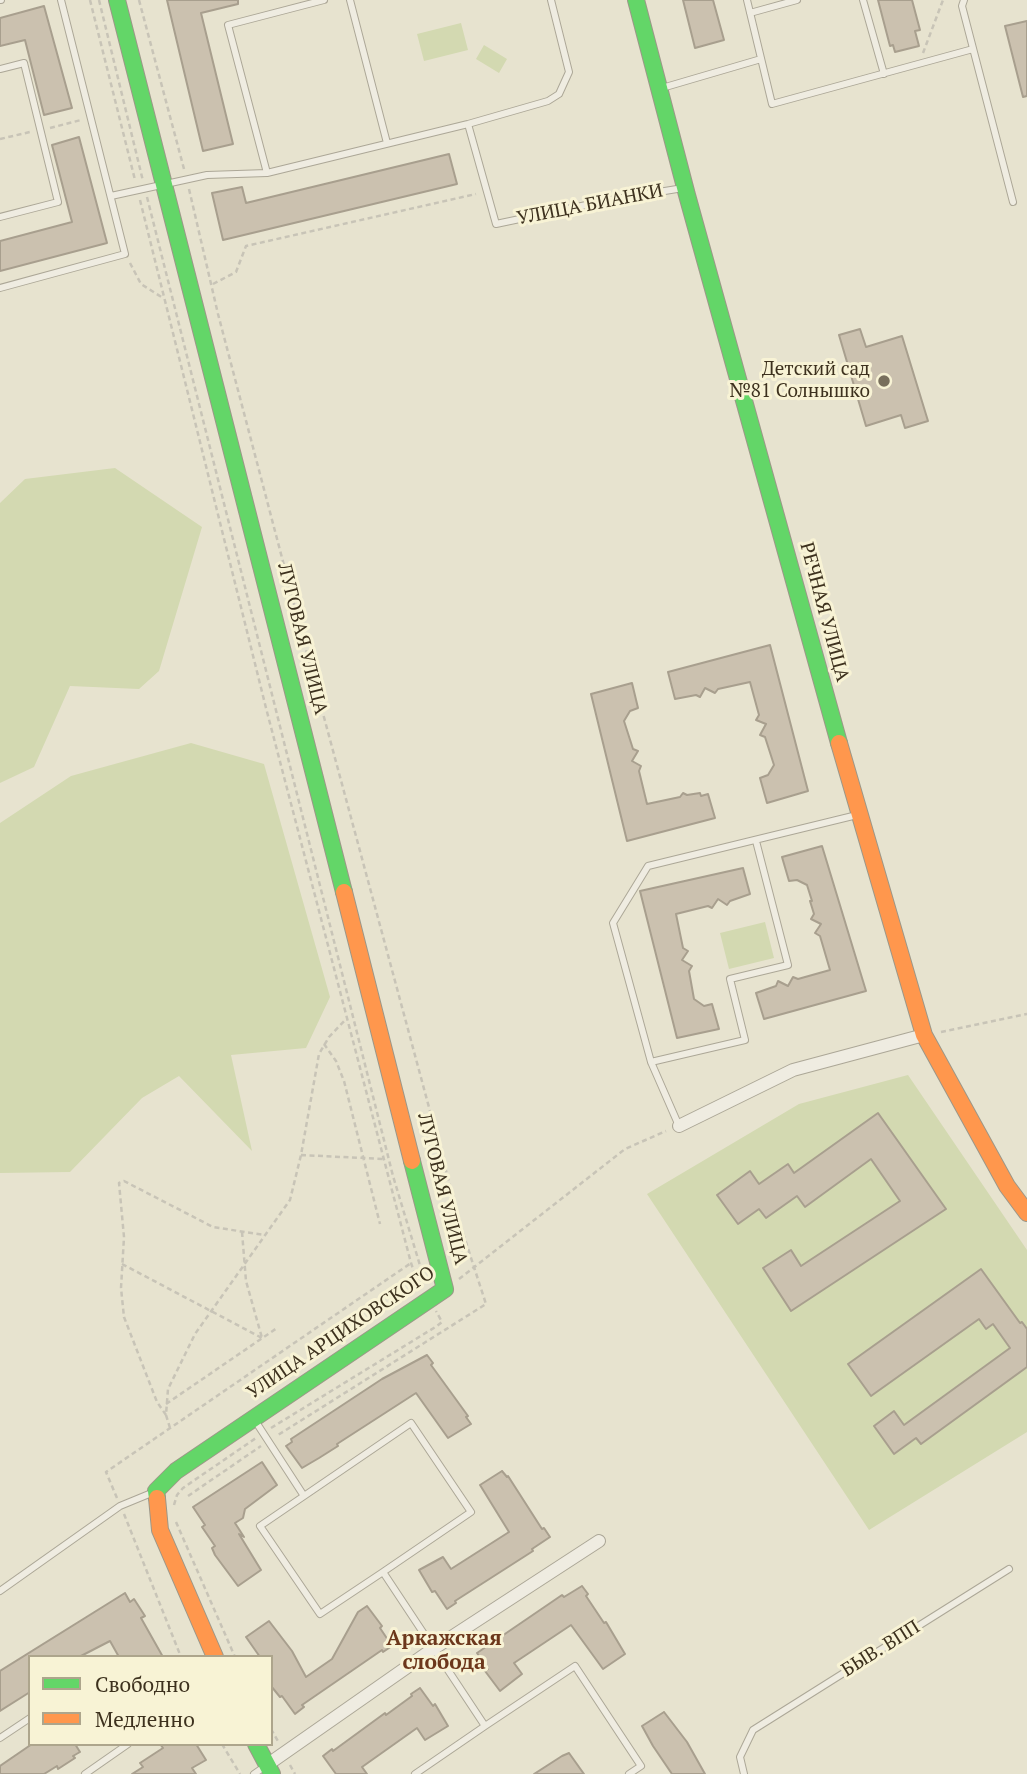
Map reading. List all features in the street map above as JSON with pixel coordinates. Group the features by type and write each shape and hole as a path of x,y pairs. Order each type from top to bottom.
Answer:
{"street":[{"name":"ЛУГОВАЯ УЛИЦА","path":"117,0 445,1289"},
{"name":"РЕЧНАЯ УЛИЦА","path":"636,0 685,188 859,814 924,1035 1007,1186 1027,1213"},
{"path":"678,1126 793,1070 924,1035"},
{"name":"УЛИЦА АРЦИХОВСКОГО","path":"156,1491 176,1471 253,1417 445,1289"},
{"path":"156,1491 159,1530 214,1655"},
{"path":"257,1746 264,1771 433,1649 599,1541"}],"lane":[{"path":"0,288 125,254 61,0"},
{"path":"267,173 228,25 324,0"},
{"path":"350,0 387,143"},
{"path":"111,196 207,175 267,173 468,124 548,101 559,94 569,72 551,0"},
{"path":"747,0 772,104 973,50"},
{"path":"750,13 797,0"},
{"path":"863,0 884,74"},
{"path":"964,0 962,6 1013,202"},
{"path":"659,89 761,59"},
{"path":"0,69 24,63 58,202 0,217"},
{"path":"468,124 487,192"},
{"name":"УЛИЦА БИАНКИ","path":"487,192 496,224 610,200 685,188"},
{"path":"678,1126 651,1062 613,923 648,866 859,814"},
{"path":"651,1062 745,1040 730,979 788,965 756,841"},
{"path":"253,1417 304,1496"},
{"path":"411,1423 471,1512 383,1572 320,1614 260,1526 411,1423"},
{"name":"УЛИЦА АРЦИХОВСКОГО","path":"0,1591 120,1506 156,1491"},
{"name":"БЫВ. ВПП","path":"744,1774 740,1757 753,1730 1009,1569"},
{"path":"383,1572 485,1726"},
{"path":"415,1774 575,1666 641,1766 629,1774"},
{"path":"0,1738 28,1719"},
{"path":"85,1774 125,1746"}],"path":[{"path":"90,0 427,1299"},
{"path":"99,0 163,298 384,1159 411,1263 427,1299 442,1322 263,1433 183,1488 177,1495 173,1510"},
{"path":"919,64 943,0"},
{"path":"0,139 91,117"},
{"path":"213,284 236,272 246,246 487,192"},
{"path":"125,254 141,284 163,298"},
{"path":"924,1035 1027,1014"},
{"path":"166,1415 170,1383 195,1334 290,1200 317,1063 324,1044 348,1018"},
{"path":"324,1044 344,1081 380,1224"},
{"name":"УЛИЦА АРЦИХОВСКОГО","path":"445,1289 625,1149 678,1126"},
{"path":"301,1155 384,1159"},
{"path":"170,1428 124,1317 121,1288 123,1218 118,1187 122,1181 213,1227 264,1235"},
{"path":"242,1232 249,1298 262,1338"},
{"path":"122,1264 262,1338"},
{"path":"166,1404 277,1328"},
{"path":"176,1522 234,1655"},
{"path":"273,1732 278,1741"},
{"path":"223,1746 240,1774"}],"green space":[{"path":"461,23 468,50 424,61 417,34"},
{"path":"484,45 507,59 499,73 476,59"},
{"path":"115,468 202,527 159,671 139,689 70,686 34,767 0,783 0,503 25,479"},
{"path":"191,743 264,764 330,997 306,1048 231,1055 252,1151 179,1076 142,1098 70,1172 0,1173 0,823 71,776"},
{"path":"765,922 774,958 729,969 720,933"},
{"path":"908,1075 1027,1250 1027,1432 869,1530 647,1194 799,1104"}],"building":[{"path":"167,0 238,0 238,4 201,13 233,144 203,151"},
{"path":"683,0 713,0 724,40 695,48"},
{"path":"878,0 912,0 920,30 915,31 919,46 895,52 893,45 890,46"},
{"path":"44,6 72,108 44,115 25,40 0,46 0,18"},
{"path":"1027,21 1027,96 1023,97 1005,26"},
{"path":"79,137 107,243 0,271 0,241 72,222 52,145"},
{"path":"449,154 457,184 223,240 212,193 242,187 246,203"},
{"name":"Детский сад №81 Солнышко","path":"860,329 866,347 902,336 928,421 905,428 901,415 866,426 839,335"},
{"path":"770,645 808,791 767,803 760,778 768,775 774,765 765,737 760,735 766,724 756,720 759,715 750,682 718,689 715,693 705,688 700,697 696,695 675,699 668,672"},
{"path":"632,683 638,708 630,711 624,721 633,749 638,751 632,761 641,766 639,771 647,804 680,797 683,793 700,793 701,796 708,794 715,818 627,841 591,694"},
{"path":"822,846 866,991 764,1019 756,993 776,986 778,981 788,986 793,977 798,979 830,970 820,936 815,933 821,924 811,919 814,914 807,885 797,880 789,881 782,857"},
{"path":"743,868 750,894 730,901 727,905 718,899 712,908 708,906 676,914 683,948 688,951 682,960 692,966 689,971 694,999 704,1006 712,1004 719,1029 677,1038 640,891"},
{"path":"878,1113 946,1209 791,1311 763,1268 791,1250 801,1266 900,1201 871,1159 805,1207 797,1196 766,1218 759,1209 738,1224 717,1195 750,1171 759,1184 788,1164 794,1173"},
{"path":"981,1269 1027,1329 1027,1367 921,1444 916,1438 894,1454 874,1426 894,1411 904,1425 1010,1348 993,1324 986,1329 979,1319 871,1396 848,1364"},
{"path":"427,1355 471,1424 448,1438 416,1393 302,1468 286,1446 292,1442 291,1439 382,1379"},
{"path":"262,1462 277,1485 245,1509 243,1518 235,1523 261,1570 238,1586 215,1555 212,1548 215,1546 193,1507"},
{"path":"502,1471 550,1537 447,1609 435,1591 432,1592 419,1570 443,1557 451,1569 509,1532 480,1485"},
{"path":"582,1586 625,1654 603,1669 571,1625 514,1663 522,1674 500,1691 485,1671 488,1669 477,1653 562,1595 564,1597"},
{"path":"125,1593 130,1602 134,1599 145,1616 141,1618 162,1655 118,1655 110,1641 83,1655 28,1655 28,1693 0,1711 0,1671"},
{"path":"367,1606 382,1626 380,1628 392,1646 383,1652 382,1650 302,1705 304,1707 295,1714 273,1688 273,1655 259,1655 246,1637 269,1621 292,1651 306,1677 332,1659 358,1612"},
{"path":"420,1688 433,1706 435,1704 448,1726 425,1740 417,1728 362,1767 367,1774 336,1774 323,1756 385,1713 386,1715"},
{"path":"664,1712 687,1742 705,1774 672,1774 653,1746 642,1726"},
{"path":"29,1746 76,1746 80,1752 58,1769 57,1766 44,1774 0,1774 0,1766"},
{"path":"162,1746 197,1746 206,1760 192,1768 196,1774 132,1774 143,1767 140,1763 163,1748"},
{"path":"569,1753 584,1774 534,1774 562,1756"}],"traffic: fast":[{"path":"117,0 344,892"},
{"path":"636,0 687,195 839,743"},
{"path":"157,1498 156,1491 176,1471 445,1289 412,1161"},
{"path":"257,1746 272,1774"}],"traffic: slow":[{"path":"839,743 924,1035 1007,1186 1027,1213"},
{"path":"344,892 412,1161"},
{"path":"157,1498 160,1530 214,1655"}],"place":[{"name":"Детский сад №81 Солнышко","path":"884,381"}],"district":[{"name":"Аркажская слобода","path":"444,1651"}]}
